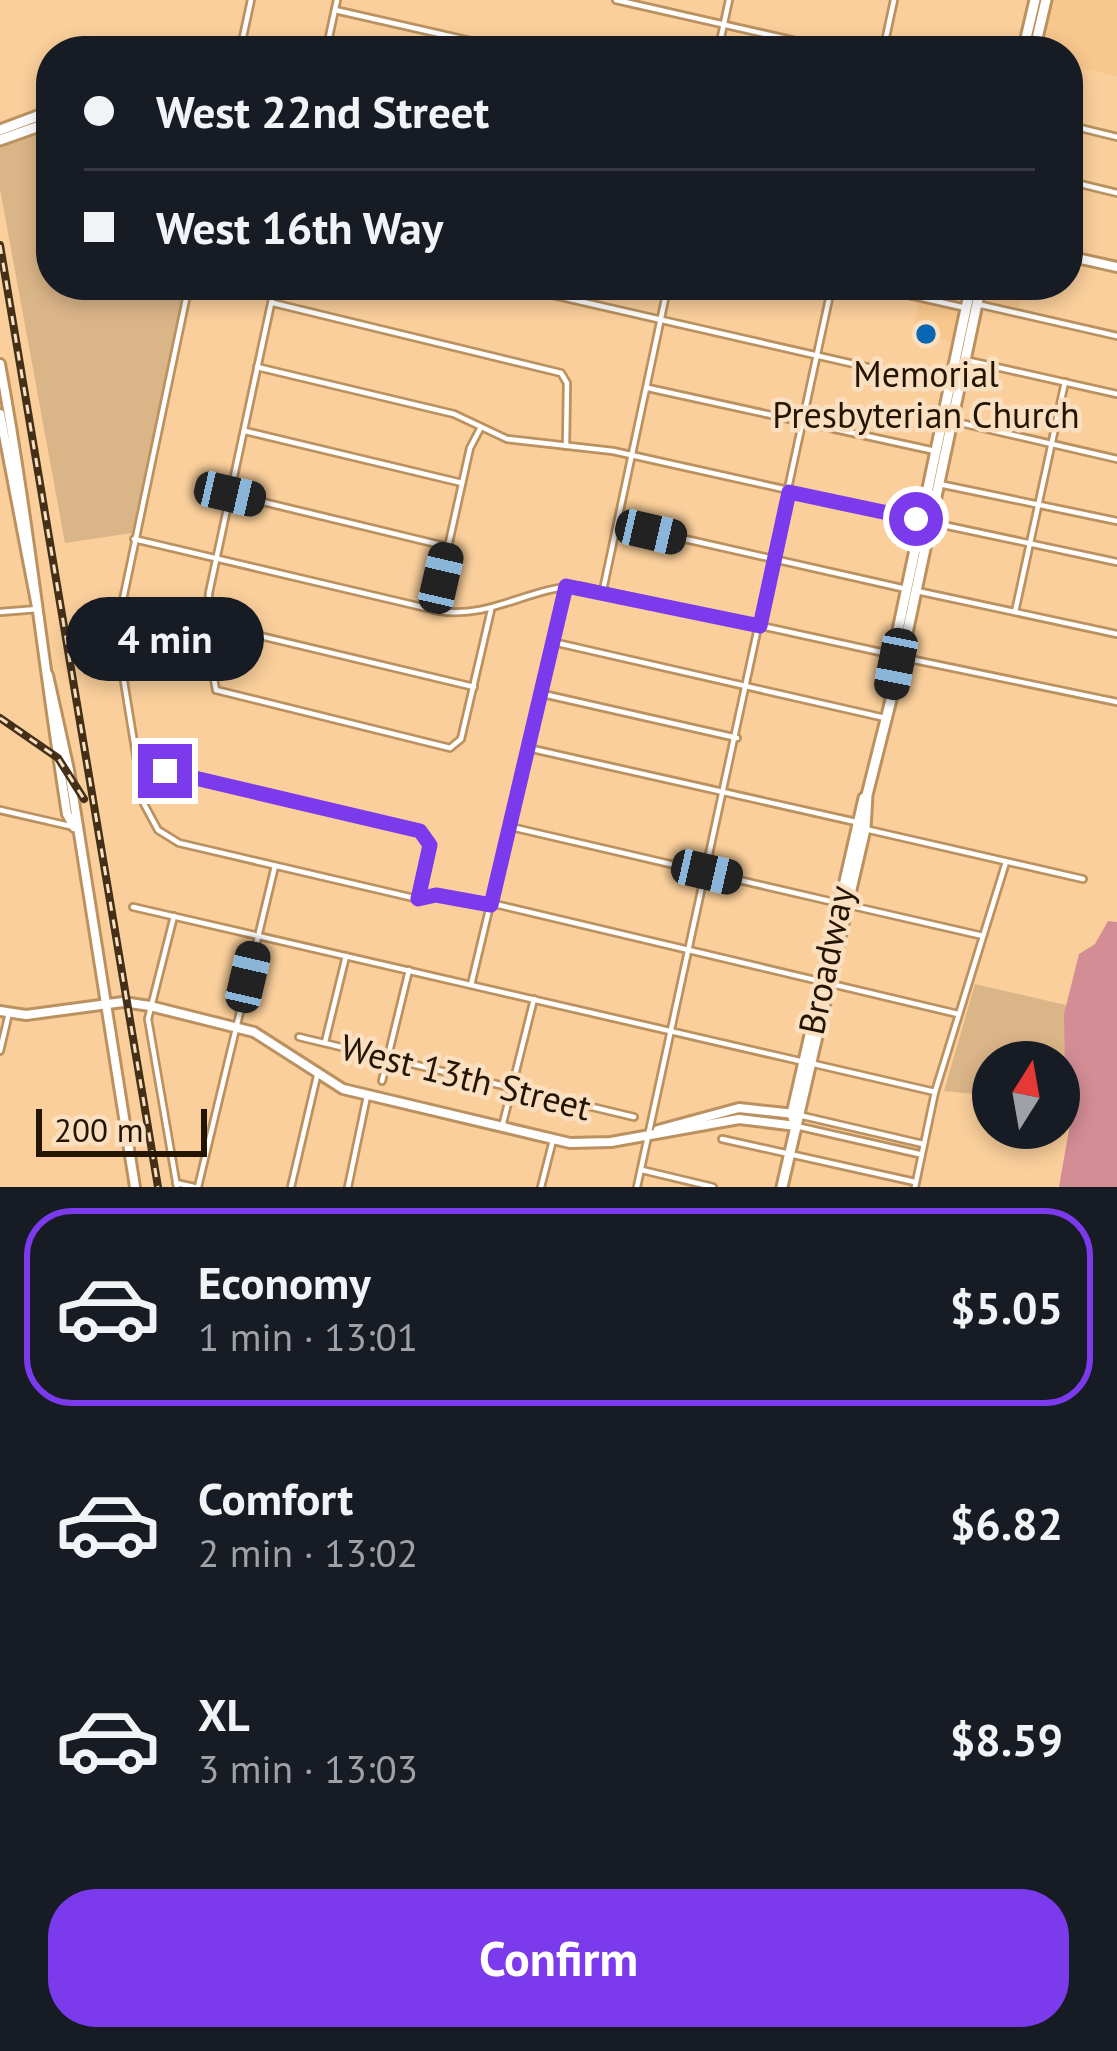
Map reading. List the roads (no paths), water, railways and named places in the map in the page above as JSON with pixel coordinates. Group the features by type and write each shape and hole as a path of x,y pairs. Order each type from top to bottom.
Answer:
{"main road":[{"path":"1027,36 1036,0"},
{"path":"1038,36 1046,0"},
{"path":"0,130 36,117"},
{"path":"0,140 36,127"},
{"path":"1083,259 1117,267"},
{"name":"Broadway","path":"926,521 939,484 965,360 971,300"},
{"name":"Broadway","path":"782,1187 898,656 935,452 974,300"},
{"path":"0,364 48,675 45,684 135,1187"},
{"path":"0,413 30,591 38,609"},
{"name":"West 13th Street","path":"4,1012 150,1006 236,1027 272,1042 317,1076 368,1096 553,1139 599,1144 748,1118 797,1119"}],"street":[{"path":"243,36 251,0"},
{"path":"329,36 337,0"},
{"path":"616,0 773,36"},
{"path":"721,36 729,0"},
{"path":"886,36 894,0"},
{"path":"335,10 449,36"},
{"path":"1083,129 1117,137"},
{"path":"1083,185 1117,193"},
{"path":"186,300 134,539 120,645 139,774 154,826 179,843 274,866 418,899 436,895 491,905 958,1014"},
{"path":"272,300 206,623 218,692 456,746 491,610"},
{"path":"576,300 950,386"},
{"path":"603,590 665,300"},
{"path":"637,1187 829,300"},
{"path":"941,300 1117,336"},
{"path":"271,303 561,373 567,383 566,446"},
{"path":"965,360 1117,394"},
{"path":"257,367 454,414 507,439 632,455 1117,562"},
{"path":"1015,612 1065,382"},
{"path":"646,388 935,452"},
{"path":"952,422 1117,459"},
{"path":"434,610 462,482 481,427"},
{"path":"244,430 462,482"},
{"path":"939,484 1117,521"},
{"path":"230,494 449,547"},
{"path":"617,524 1117,634"},
{"path":"134,539 434,610 491,610 566,586 603,590 1116,703"},
{"path":"471,985 566,586"},
{"path":"0,612 38,609"},
{"path":"206,623 473,687"},
{"path":"553,642 885,718"},
{"path":"541,694 736,738"},
{"path":"528,748 1083,879"},
{"path":"139,774 173,772 420,831 430,845 418,899"},
{"path":"0,810 74,827"},
{"path":"509,826 982,936"},
{"path":"722,1139 915,1185 934,1092 1006,862"},
{"path":"174,916 150,1006 176,1185 196,1187 274,866"},
{"path":"133,907 934,1092"},
{"path":"325,1042 346,956"},
{"path":"382,1081 410,970"},
{"path":"502,1127 534,999"},
{"path":"0,1051 4,1012"},
{"name":"West 13th Street","path":"299,1037 634,1117"},
{"path":"291,1187 317,1076"},
{"path":"348,1187 368,1096"},
{"path":"797,1119 923,1144"},
{"path":"797,1119 921,1155"},
{"path":"541,1187 553,1139"},
{"path":"641,1170 713,1187"}],"railway":[{"path":"0,245 158,1187"},
{"path":"0,718 58,758 84,799"}],"place":[{"name":"Memorial Presbyterian Church","path":"926,334"}]}
